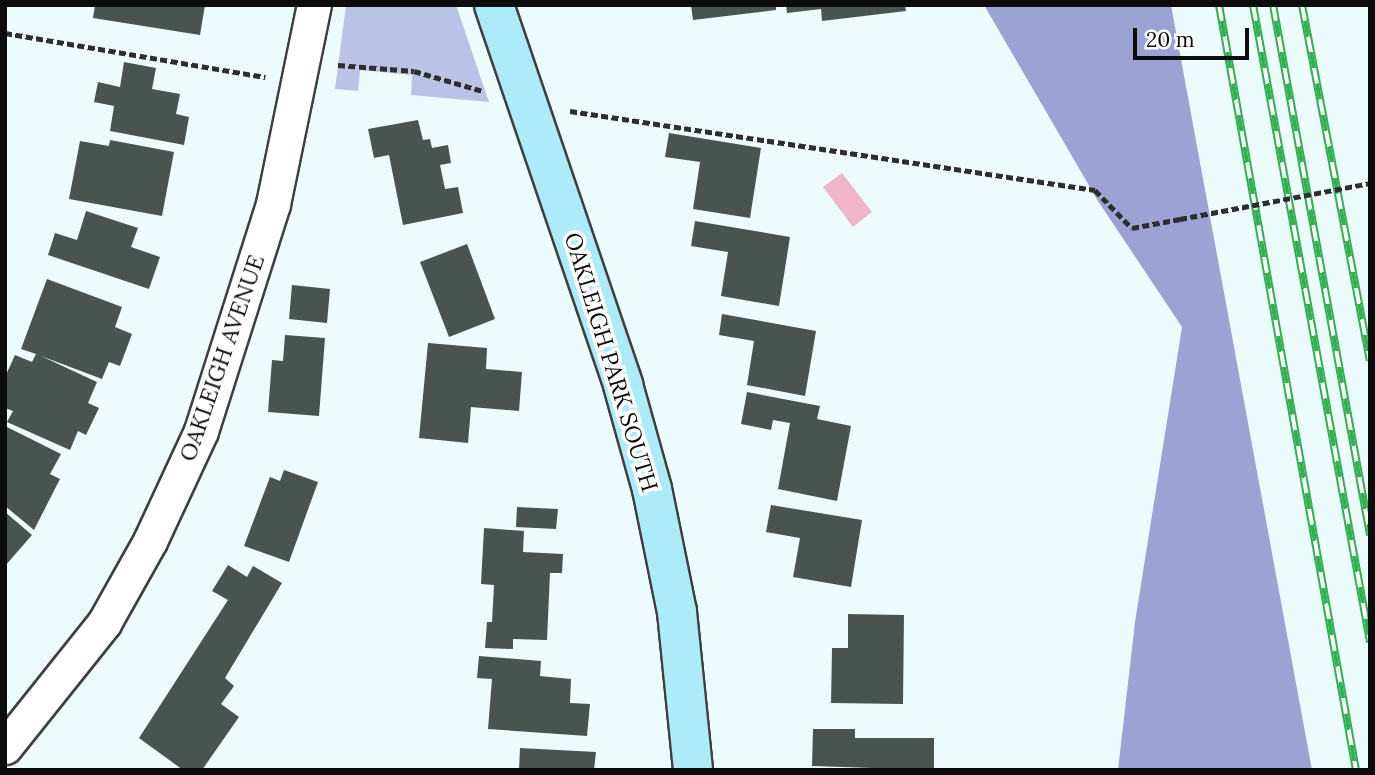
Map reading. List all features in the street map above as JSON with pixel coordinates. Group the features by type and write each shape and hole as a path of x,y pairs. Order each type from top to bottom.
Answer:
{"street":[{"name":"OAKLEIGH AVENUE","path":"5,747 104,623 150,541 201,430 270,216 303,72 314,5"},
{"name":"OAKLEIGH PARK SOUTH","path":"494,5 624,385 652,489 677,612 693,770"}],"path":[{"path":"5,33 303,72 414,71 529,105 1095,190 1132,228 1370,183"}],"shaded area":[{"path":"346,5 456,5 489,102 411,95 412,75 360,70 358,91 335,89"},
{"path":"984,5 1171,5 1312,770 1118,770 1135,622 1182,327 1098,201"},
{"path":"842,173 872,212 853,227 823,187"}],"building":[{"path":"95,5 205,5 200,35 93,18"},
{"path":"691,5 776,5 776,10 693,20"},
{"path":"786,5 905,5 906,11 822,21 821,9 787,13"},
{"path":"124,62 156,68 152,89 180,94 176,114 189,117 184,145 110,131 114,106 94,102 98,82 120,87"},
{"path":"418,120 423,140 430,139 432,148 448,145 451,163 440,165 445,189 458,187 463,213 403,225 389,155 374,158 368,129"},
{"path":"669,133 761,148 750,218 693,209 700,162 665,157"},
{"path":"110,140 174,152 162,216 69,199 80,141 109,146"},
{"path":"86,211 138,228 131,247 160,257 149,289 48,255 55,233 77,240"},
{"path":"695,221 790,237 779,306 721,296 728,252 691,246"},
{"path":"467,244 495,319 449,337 420,262"},
{"path":"47,279 122,307 115,327 132,334 120,366 109,362 102,379 41,356 97,382 88,403 99,408 86,435 78,431 70,450 7,422 13,411 5,408 5,377 15,355 32,362 36,354 21,349"},
{"path":"292,285 330,289 327,323 289,319"},
{"path":"722,314 816,331 805,396 747,385 754,341 719,335"},
{"path":"285,335 325,338 319,416 268,412 272,360 283,361"},
{"path":"428,343 487,348 486,369 522,372 519,411 471,407 468,443 419,438"},
{"path":"747,392 820,406 817,419 851,426 837,501 778,489 790,423 773,420 771,430 741,424"},
{"path":"5,426 61,454 50,474 60,479 34,530 5,506"},
{"path":"284,470 318,482 289,562 244,546 270,477 280,481"},
{"path":"771,505 862,520 851,587 793,577 800,538 766,532"},
{"path":"517,507 558,509 556,529 516,527"},
{"path":"5,512 32,535 5,566"},
{"path":"484,528 524,531 523,552 563,554 562,573 550,573 547,640 513,639 513,649 485,648 487,622 492,622 494,585 481,584"},
{"path":"228,565 247,577 253,566 282,583 225,678 234,686 221,704 239,717 202,770 183,770 139,738 228,600 212,591"},
{"path":"848,614 904,615 903,704 831,703 832,648 848,648"},
{"path":"479,656 541,661 540,676 571,679 570,703 590,704 587,736 488,729 492,679 477,678"},
{"path":"813,729 855,729 855,738 934,738 934,770 812,766"},
{"path":"520,748 596,752 594,770 519,770"}],"railway":[{"path":"1219,5 1356,770"},
{"path":"1253,5 1370,642"},
{"path":"1273,5 1370,535"},
{"path":"1302,5 1370,361"}]}
